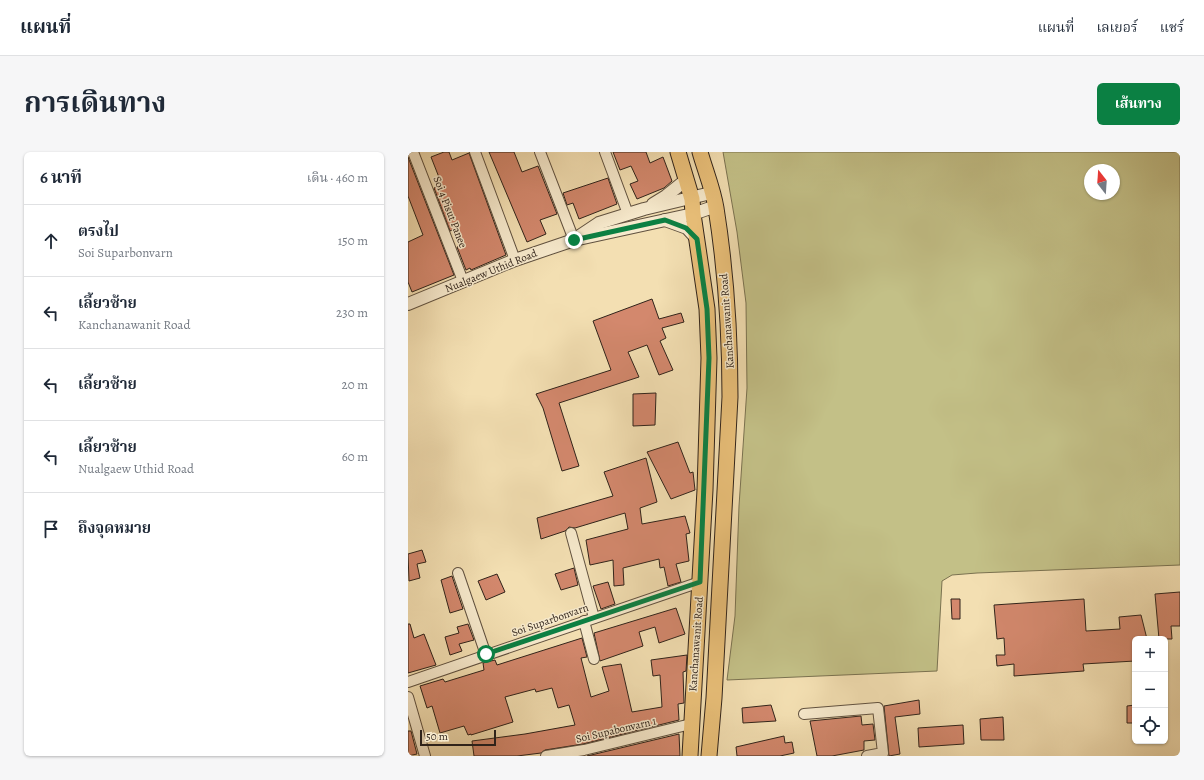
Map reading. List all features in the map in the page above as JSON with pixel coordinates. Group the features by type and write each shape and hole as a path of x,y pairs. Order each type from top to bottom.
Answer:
{"main road":[{"name":"Kanchanawanit Road","path":"678,152 692,199 707,309 709,358 700,582 690,756"},
{"name":"Kanchanawanit Road","path":"700,152 714,199 728,306 730,398 714,698 709,756"}],"street":[{"name":"Soi 4 Pisut Panee","path":"413,152 464,281"},
{"path":"475,152 515,260"},
{"path":"540,152 574,240"},
{"path":"605,152 628,214"},
{"path":"644,209 666,196 686,180"},
{"name":"Nualgaew Uthid Road","path":"574,240 599,223 644,209 692,199 714,199"},
{"name":"Nualgaew Uthid Road","path":"409,303 515,260 574,240 693,214 714,199"},
{"path":"665,220 686,228 697,239"},
{"path":"572,533 589,619 594,659"},
{"path":"458,573 486,654"},
{"name":"Soi Suparbonvarn","path":"408,682 486,654 700,582"},
{"path":"408,697 425,756"},
{"path":"804,714 878,708 883,753 867,756"},
{"name":"Soi Supabonvarn 1","path":"546,756 584,750 691,724"}],"shaded area":[{"path":"723,152 1180,152 1180,565 952,575 942,581 937,671 727,680 735,616 739,506 747,388 746,303 737,232"}],"building":[{"path":"444,152 449,152 452,160 469,153 506,255 471,270 470,268 466,270 457,247 462,245 455,229 450,231 434,188 442,185 431,157"},
{"path":"489,152 514,152 522,172 538,166 557,214 540,220 546,234 527,242"},
{"path":"613,152 646,152 650,163 663,157 672,181 664,188 637,199 630,184 638,181 631,166 620,170"},
{"path":"408,157 454,275 412,292 408,282 408,242 423,235 408,196"},
{"path":"608,178 617,204 579,219 573,203 567,205 563,193"},
{"path":"652,299 659,319 681,313 684,322 662,328 666,338 660,341 673,370 659,375 647,345 628,352 639,377 559,403 579,466 562,471 543,408 536,394 611,370 593,321"},
{"path":"656,393 655,425 633,426 633,394"},
{"path":"678,442 690,473 693,472 695,490 671,499 647,452"},
{"path":"646,458 657,502 640,508 642,524 685,516 690,533 686,534 689,561 676,564 681,582 668,586 664,567 660,568 659,559 623,568 624,585 614,586 613,560 590,565 586,540 628,529 625,513 575,528 569,527 565,531 541,539 537,518 613,496 604,472"},
{"path":"422,550 426,562 417,564 420,578 409,581 408,554"},
{"path":"574,568 578,585 561,590 555,574"},
{"path":"497,574 505,592 486,600 478,581"},
{"path":"452,576 463,609 450,613 441,580"},
{"path":"608,582 615,604 601,609 593,586"},
{"path":"1180,592 1180,626 1171,626 1172,639 1168,639 1168,636 1159,636 1155,594"},
{"path":"951,599 960,599 960,619 952,619"},
{"path":"1084,599 1086,631 1120,629 1119,617 1141,615 1146,636 1132,636 1132,661 1083,664 1084,671 1014,676 1014,664 997,666 996,655 1005,655 1004,638 997,639 994,605"},
{"path":"676,608 685,634 659,643 655,627 639,632 643,646 600,661 594,633"},
{"path":"408,624 410,624 414,638 424,634 436,665 408,673"},
{"path":"468,624 474,640 459,644 462,651 450,655 445,637 459,633 457,627"},
{"path":"582,638 587,657 581,658 591,697 609,691 602,667 621,664 632,712 662,707 660,675 653,676 651,660 687,655 686,671 683,672 684,703 678,704 679,720 583,744 545,750 541,753 517,756 474,756 472,741 525,734 575,725 569,705 558,708 552,688 536,692 535,689 505,697 513,722 471,735 468,735 464,726 440,733 432,706 427,708 420,686 443,679 445,682 484,670 483,663 495,660 497,665"},
{"path":"919,700 920,714 895,717 900,754 889,756 884,706"},
{"path":"771,705 776,721 743,723 742,708"},
{"path":"1132,705 1132,723 1127,723 1127,706"},
{"path":"861,716 862,725 873,724 875,740 864,741 864,750 832,756 817,756 810,721"},
{"path":"1003,717 1004,740 981,740 980,719"},
{"path":"963,725 964,744 919,747 918,728"},
{"path":"408,731 411,731 417,754 408,756"},
{"path":"679,734 680,756 587,756"},
{"path":"784,736 785,743 792,742 794,753 780,756 737,756 736,747"}],"route":[{"path":"486,654 700,582 705,490 709,358 707,309 697,239 686,228 665,220 574,240"}]}
